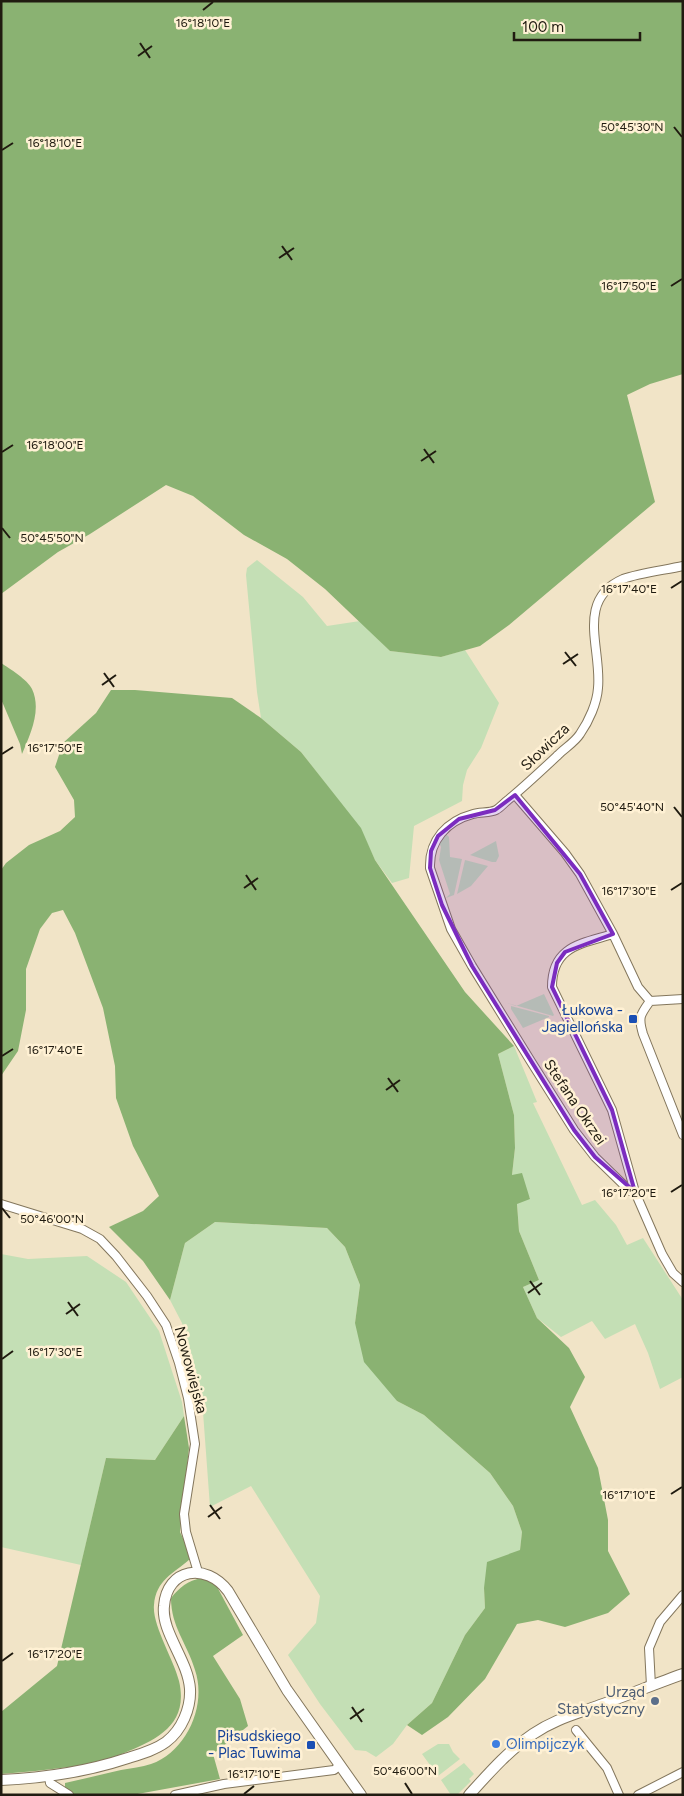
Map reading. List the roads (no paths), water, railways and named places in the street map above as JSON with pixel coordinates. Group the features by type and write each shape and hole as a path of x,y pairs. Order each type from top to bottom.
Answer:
{"street":[{"name":"Słowicza","path":"452,929 430,868 431,851 438,836 459,818 495,810 580,735 592,710 598,689 598,658 594,613 598,601 614,584 625,579 683,566"},
{"path":"514,795 565,853 580,874 613,934 638,987 650,1001"},
{"name":"Stefana Okrzei","path":"452,929 472,966 574,1130 595,1157 630,1191 635,1192"},
{"name":"Stefana Okrzei","path":"613,934 579,944 565,952 557,963 552,987 612,1110 635,1192"},
{"path":"650,1001 683,999"},
{"path":"650,1001 639,1020 683,1135"},
{"path":"635,1192 662,1254 674,1273 683,1282"},
{"name":"Nowowiejska","path":"1,1204 82,1229 100,1239 121,1262 166,1325 188,1398 195,1444 184,1514 186,1532 198,1572"},
{"path":"1,1780 49,1778 98,1768 150,1751 174,1735 184,1719 190,1702 190,1690 188,1674 164,1616 164,1606 169,1588 176,1580 187,1574 198,1572 216,1578 228,1591 287,1690 361,1795"},
{"path":"651,1686 649,1648 660,1622 683,1595"},
{"path":"469,1795 512,1751 546,1725 567,1715 598,1706 683,1674"},
{"path":"576,1730 606,1768 620,1795"},
{"path":"175,1795 239,1781 334,1770 340,1766"},
{"path":"638,1795 683,1772"},
{"path":"49,1778 50,1783 69,1795"}],"place":[{"name":"Łukowa - Jagiellońska","path":"633,1019"},
{"name":"Urząd Statystyczny","path":"655,1701"},
{"name":"Olimpijczyk","path":"496,1744"},
{"name":"Piłsudskiego - Plac Tuwima","path":"311,1745"}]}
